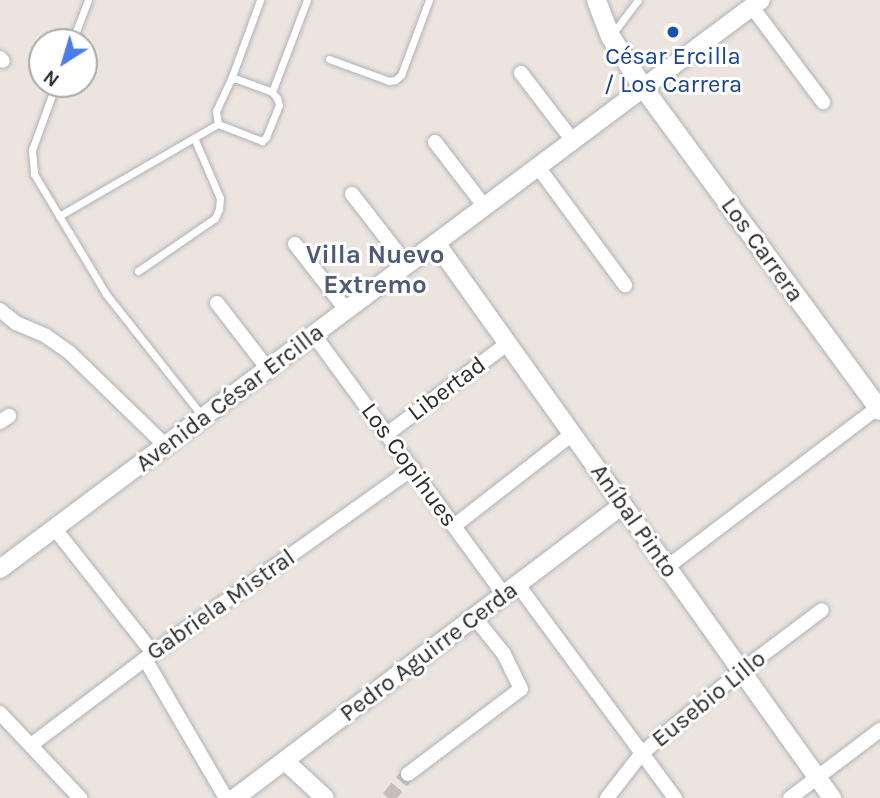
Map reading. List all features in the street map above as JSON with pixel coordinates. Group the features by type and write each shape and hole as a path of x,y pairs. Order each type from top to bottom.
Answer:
{"main road":[{"name":"Los Carrera","path":"596,0 610,36 644,89 879,408"}],"street":[{"name":"Avenida César Ercilla","path":"0,569 757,3"},
{"path":"757,3 823,102"},
{"path":"522,73 573,141"},
{"path":"435,142 485,207"},
{"path":"538,167 625,285"},
{"path":"352,194 407,265"},
{"name":"Aníbal Pinto","path":"436,243 832,798"},
{"path":"295,244 346,311"},
{"path":"217,303 268,369"},
{"path":"0,310 16,323 46,336 70,353 166,446"},
{"name":"Los Copihues","path":"314,335 454,526 511,590 675,798"},
{"name":"Libertad","path":"387,434 508,343"},
{"path":"667,567 879,408"},
{"path":"454,526 572,434"},
{"name":"Gabriela Mistral","path":"31,745 149,656 413,468"},
{"name":"Pedro Aguirre Cerda","path":"235,798 623,505"},
{"path":"55,529 149,656 226,798"},
{"name":"Eusebio Lillo","path":"607,798 642,753 741,671 822,610"},
{"path":"408,774 521,689 504,654 475,618"},
{"path":"0,713 80,798"},
{"path":"0,735 12,726"},
{"path":"790,798 880,730"},
{"path":"285,761 325,798"}],"lane":[{"path":"77,28 88,0"},
{"path":"218,124 216,111 231,79 260,0"},
{"path":"272,92 307,0"},
{"path":"329,59 388,81 396,80 401,75 429,0"},
{"path":"610,36 638,0"},
{"path":"218,124 262,141 279,105 272,92 231,79"},
{"path":"51,98 30,161 34,174 106,294 204,418"},
{"path":"59,216 218,124"},
{"path":"138,271 215,218 219,209 220,198 194,138"}],"tunnel":[{"path":"388,798 408,774"}],"place":[{"name":"César Ercilla / Los Carrera","path":"673,32"}],"district":[{"name":"Villa Nuevo Extremo","path":"375,270"}]}
